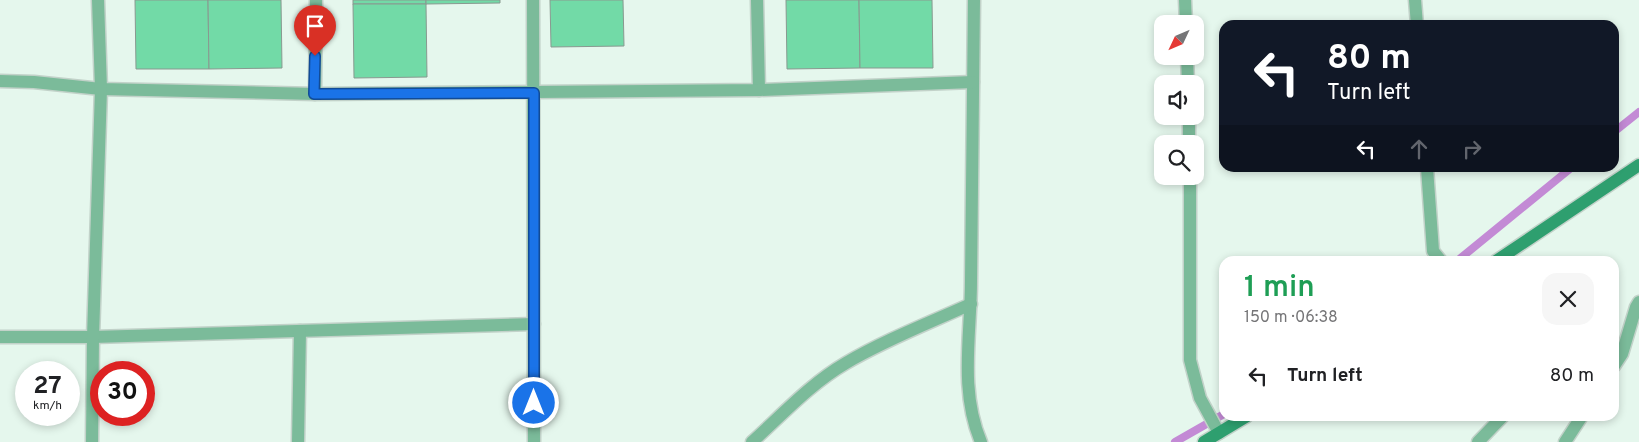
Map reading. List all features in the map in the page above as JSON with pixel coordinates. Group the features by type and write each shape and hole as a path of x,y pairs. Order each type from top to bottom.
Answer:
{"street":[{"path":"92,442 93,337 101,88 98,0"},
{"path":"314,94 316,0"},
{"path":"533,0 534,442"},
{"path":"757,0 759,90"},
{"path":"974,0 971,304 967,379 972,414 981,442"},
{"path":"1185,0 1186,15"},
{"path":"1416,0 1417,20"},
{"path":"0,81 101,88 314,94 759,90 974,82"},
{"path":"1503,256 1639,165"},
{"path":"1427,172 1437,256"},
{"path":"1190,185 1190,360 1200,398 1219,433"},
{"path":"752,442 789,406 845,364 872,349 971,304"},
{"path":"1619,351 1638,307"},
{"path":"0,337 93,337 534,324"},
{"path":"298,442 300,331"},
{"path":"1204,442 1238,421"},
{"path":"1478,442 1498,421"},
{"path":"1565,442 1579,421"}],"building":[{"path":"135,0 208,0 209,69 136,69"},
{"path":"208,0 281,0 282,68 209,69"},
{"path":"353,0 426,0 426,4 353,4"},
{"path":"426,0 500,0 500,3 426,4"},
{"path":"550,0 623,0 624,46 551,47"},
{"path":"786,0 859,0 860,68 787,69"},
{"path":"859,0 932,0 933,68 860,68"},
{"path":"353,4 426,4 427,77 354,78"}],"waterway":[{"path":"1619,128 1639,112"},
{"path":"1463,256 1566,172"},
{"path":"1175,442 1219,417"}],"route":[{"path":"315,56 314,94 534,93 534,403"}]}
